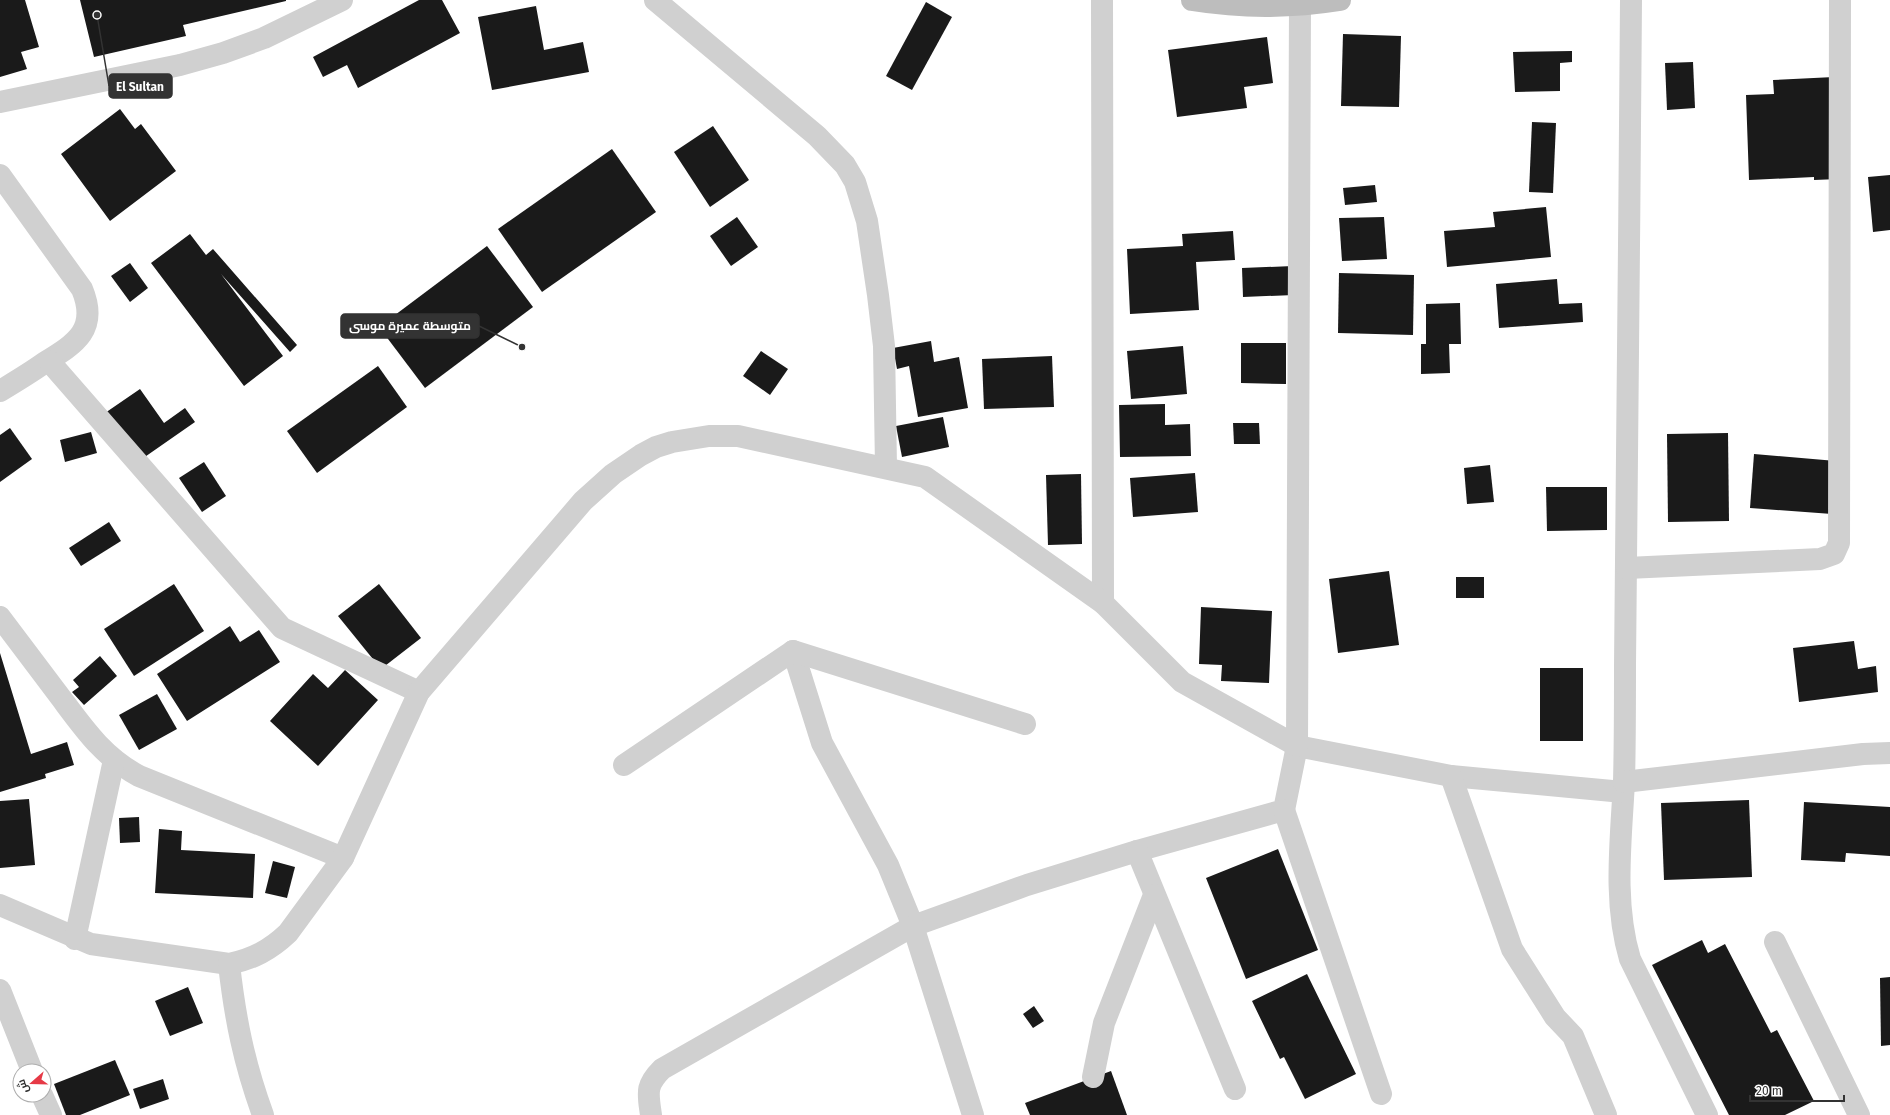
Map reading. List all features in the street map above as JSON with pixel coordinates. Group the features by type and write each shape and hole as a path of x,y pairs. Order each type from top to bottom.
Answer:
{"main road":[{"path":"1192,0 1240,6 1300,5 1340,0"}],"street":[{"path":"0,102 180,65 223,53 264,38 342,0"},
{"path":"655,0 817,136 845,165 855,182 867,221 884,346 886,468"},
{"path":"1102,0 1103,603"},
{"path":"1631,0 1627,568 1620,888 1624,941 1630,959 1707,1115"},
{"path":"1627,568 1820,559 1834,554 1839,544 1840,0"},
{"path":"1300,5 1297,746 1284,810 1381,1094"},
{"path":"0,175 82,289 87,300 88,312 84,332 70,348 0,391"},
{"path":"49,361 282,628 419,692"},
{"path":"0,905 76,939 105,947 229,964 247,960 277,944 288,933 343,858 419,692 583,501 626,464 656,447 690,438 738,436 924,477 1103,603 1182,682 1297,746 1451,776 1623,787 1863,754 1890,753"},
{"path":"0,617 82,727 97,745 114,760 139,776 343,858"},
{"path":"793,651 1025,724"},
{"path":"624,766 793,651"},
{"path":"793,651 822,743 888,865 913,926 973,1115"},
{"path":"76,939 114,760"},
{"path":"1451,776 1512,949 1555,1017 1573,1036 1606,1115"},
{"path":"651,1115 648,1089 652,1079 662,1069 913,926 1027,885 1137,850 1284,810"},
{"path":"1137,850 1154,895 1235,1089"},
{"path":"1093,1077 1104,1024 1154,895"},
{"path":"1775,942 1859,1115"},
{"path":"229,964 234,1013 243,1054 263,1115"},
{"path":"2,1000 29,1063"},
{"path":"46,1103 51,1115"}],"building":[{"path":"0,0 25,0 39,47 21,52 27,69 0,77"},
{"path":"80,0 286,1 183,25 186,36 94,57"},
{"path":"419,0 442,0 460,33 358,88 347,65 323,77 313,57"},
{"path":"926,2 952,17 912,90 886,76"},
{"path":"536,6 544,50 583,42 589,72 492,90 478,17"},
{"path":"1343,34 1401,36 1399,107 1341,106"},
{"path":"1267,37 1273,83 1244,87 1247,108 1177,117 1168,50"},
{"path":"1572,51 1572,62 1560,63 1560,91 1515,92 1513,52"},
{"path":"1693,62 1695,108 1667,110 1665,63"},
{"path":"1834,77 1839,179 1814,180 1814,177 1749,180 1746,95 1774,94 1773,80"},
{"path":"120,109 135,129 141,124 176,171 110,221 61,154"},
{"path":"1532,122 1556,123 1553,193 1529,192"},
{"path":"713,126 749,180 710,207 674,152"},
{"path":"612,149 656,212 542,292 498,229"},
{"path":"1890,175 1890,230 1873,232 1868,177"},
{"path":"1375,185 1377,202 1345,205 1343,188"},
{"path":"1546,207 1551,257 1447,267 1444,231 1495,227 1493,212"},
{"path":"737,217 758,247 731,266 710,236"},
{"path":"1384,217 1387,259 1342,261 1339,218"},
{"path":"1233,231 1235,260 1196,262 1199,310 1130,314 1127,249 1183,246 1182,234"},
{"path":"190,234 206,255 213,249 297,345 290,352 221,274 283,356 244,386 151,263"},
{"path":"487,246 533,307 425,388 379,327"},
{"path":"130,263 148,288 130,302 111,276"},
{"path":"1293,266 1294,295 1243,297 1242,268"},
{"path":"1339,273 1414,275 1413,335 1338,333"},
{"path":"1557,279 1559,304 1582,303 1583,322 1499,328 1496,284"},
{"path":"1460,303 1461,344 1449,344 1450,373 1421,374 1421,344 1426,344 1426,304"},
{"path":"931,341 934,362 959,357 968,408 918,417 909,366 897,369 893,348"},
{"path":"1241,343 1286,343 1286,384 1241,383"},
{"path":"1183,346 1187,394 1131,399 1127,351"},
{"path":"761,351 788,369 770,395 743,376"},
{"path":"1052,356 1054,407 984,409 982,359"},
{"path":"378,366 407,407 317,473 287,431"},
{"path":"140,389 164,423 185,408 195,422 139,461 105,413"},
{"path":"1165,404 1165,425 1190,424 1191,456 1120,457 1119,405"},
{"path":"943,417 949,447 902,457 896,426"},
{"path":"1233,423 1259,423 1260,444 1234,444"},
{"path":"10,428 32,459 0,482 0,435"},
{"path":"91,432 97,453 65,462 60,440"},
{"path":"1728,433 1729,521 1668,522 1667,434"},
{"path":"1754,454 1836,461 1832,514 1750,508"},
{"path":"204,462 226,496 202,512 179,478"},
{"path":"1490,465 1494,502 1467,504 1464,468"},
{"path":"1195,473 1198,512 1133,517 1130,478"},
{"path":"1081,474 1082,544 1048,545 1046,475"},
{"path":"1546,487 1607,487 1607,530 1547,531"},
{"path":"109,522 121,541 81,566 69,548"},
{"path":"1389,571 1399,645 1338,653 1329,579"},
{"path":"1456,577 1484,577 1484,598 1456,598"},
{"path":"174,584 204,631 134,676 104,629"},
{"path":"379,584 421,638 381,669 338,616"},
{"path":"1201,607 1272,611 1269,683 1221,681 1222,665 1199,664"},
{"path":"230,626 240,642 259,630 280,662 187,721 157,674"},
{"path":"1854,641 1858,669 1876,666 1878,692 1799,702 1793,648"},
{"path":"0,653 31,754 67,742 74,765 45,774 46,778 0,792"},
{"path":"100,656 117,676 84,705 72,692 79,687 73,680"},
{"path":"1540,668 1583,668 1583,741 1540,741"},
{"path":"345,670 378,700 318,766 270,721 313,674 328,688"},
{"path":"157,694 177,729 139,750 119,715"},
{"path":"29,799 35,865 0,868 0,801"},
{"path":"1749,800 1752,877 1664,880 1661,803"},
{"path":"1804,802 1890,807 1890,856 1846,853 1845,862 1801,860"},
{"path":"139,817 140,842 120,843 119,818"},
{"path":"159,829 182,831 181,850 255,854 253,898 155,893"},
{"path":"1278,849 1318,950 1246,979 1206,878"},
{"path":"273,861 295,867 287,898 265,893"},
{"path":"1702,940 1708,953 1725,944 1771,1033 1777,1030 1814,1101 1785,1115 1729,1115 1652,965"},
{"path":"1307,974 1356,1074 1305,1099 1284,1057 1280,1059 1252,1001"},
{"path":"1890,977 1890,1045 1881,1046 1880,978"},
{"path":"188,987 203,1023 170,1036 155,1001"},
{"path":"1034,1006 1044,1021 1033,1028 1023,1014"},
{"path":"115,1060 130,1095 80,1115 66,1115 54,1084"},
{"path":"1111,1071 1127,1115 1030,1115 1025,1103"},
{"path":"163,1079 169,1099 140,1109 133,1089"}],"place":[{"name":"El Sultan","path":"97,15"},
{"name":"متوسطة عميرة موسى","path":"522,347"}]}
